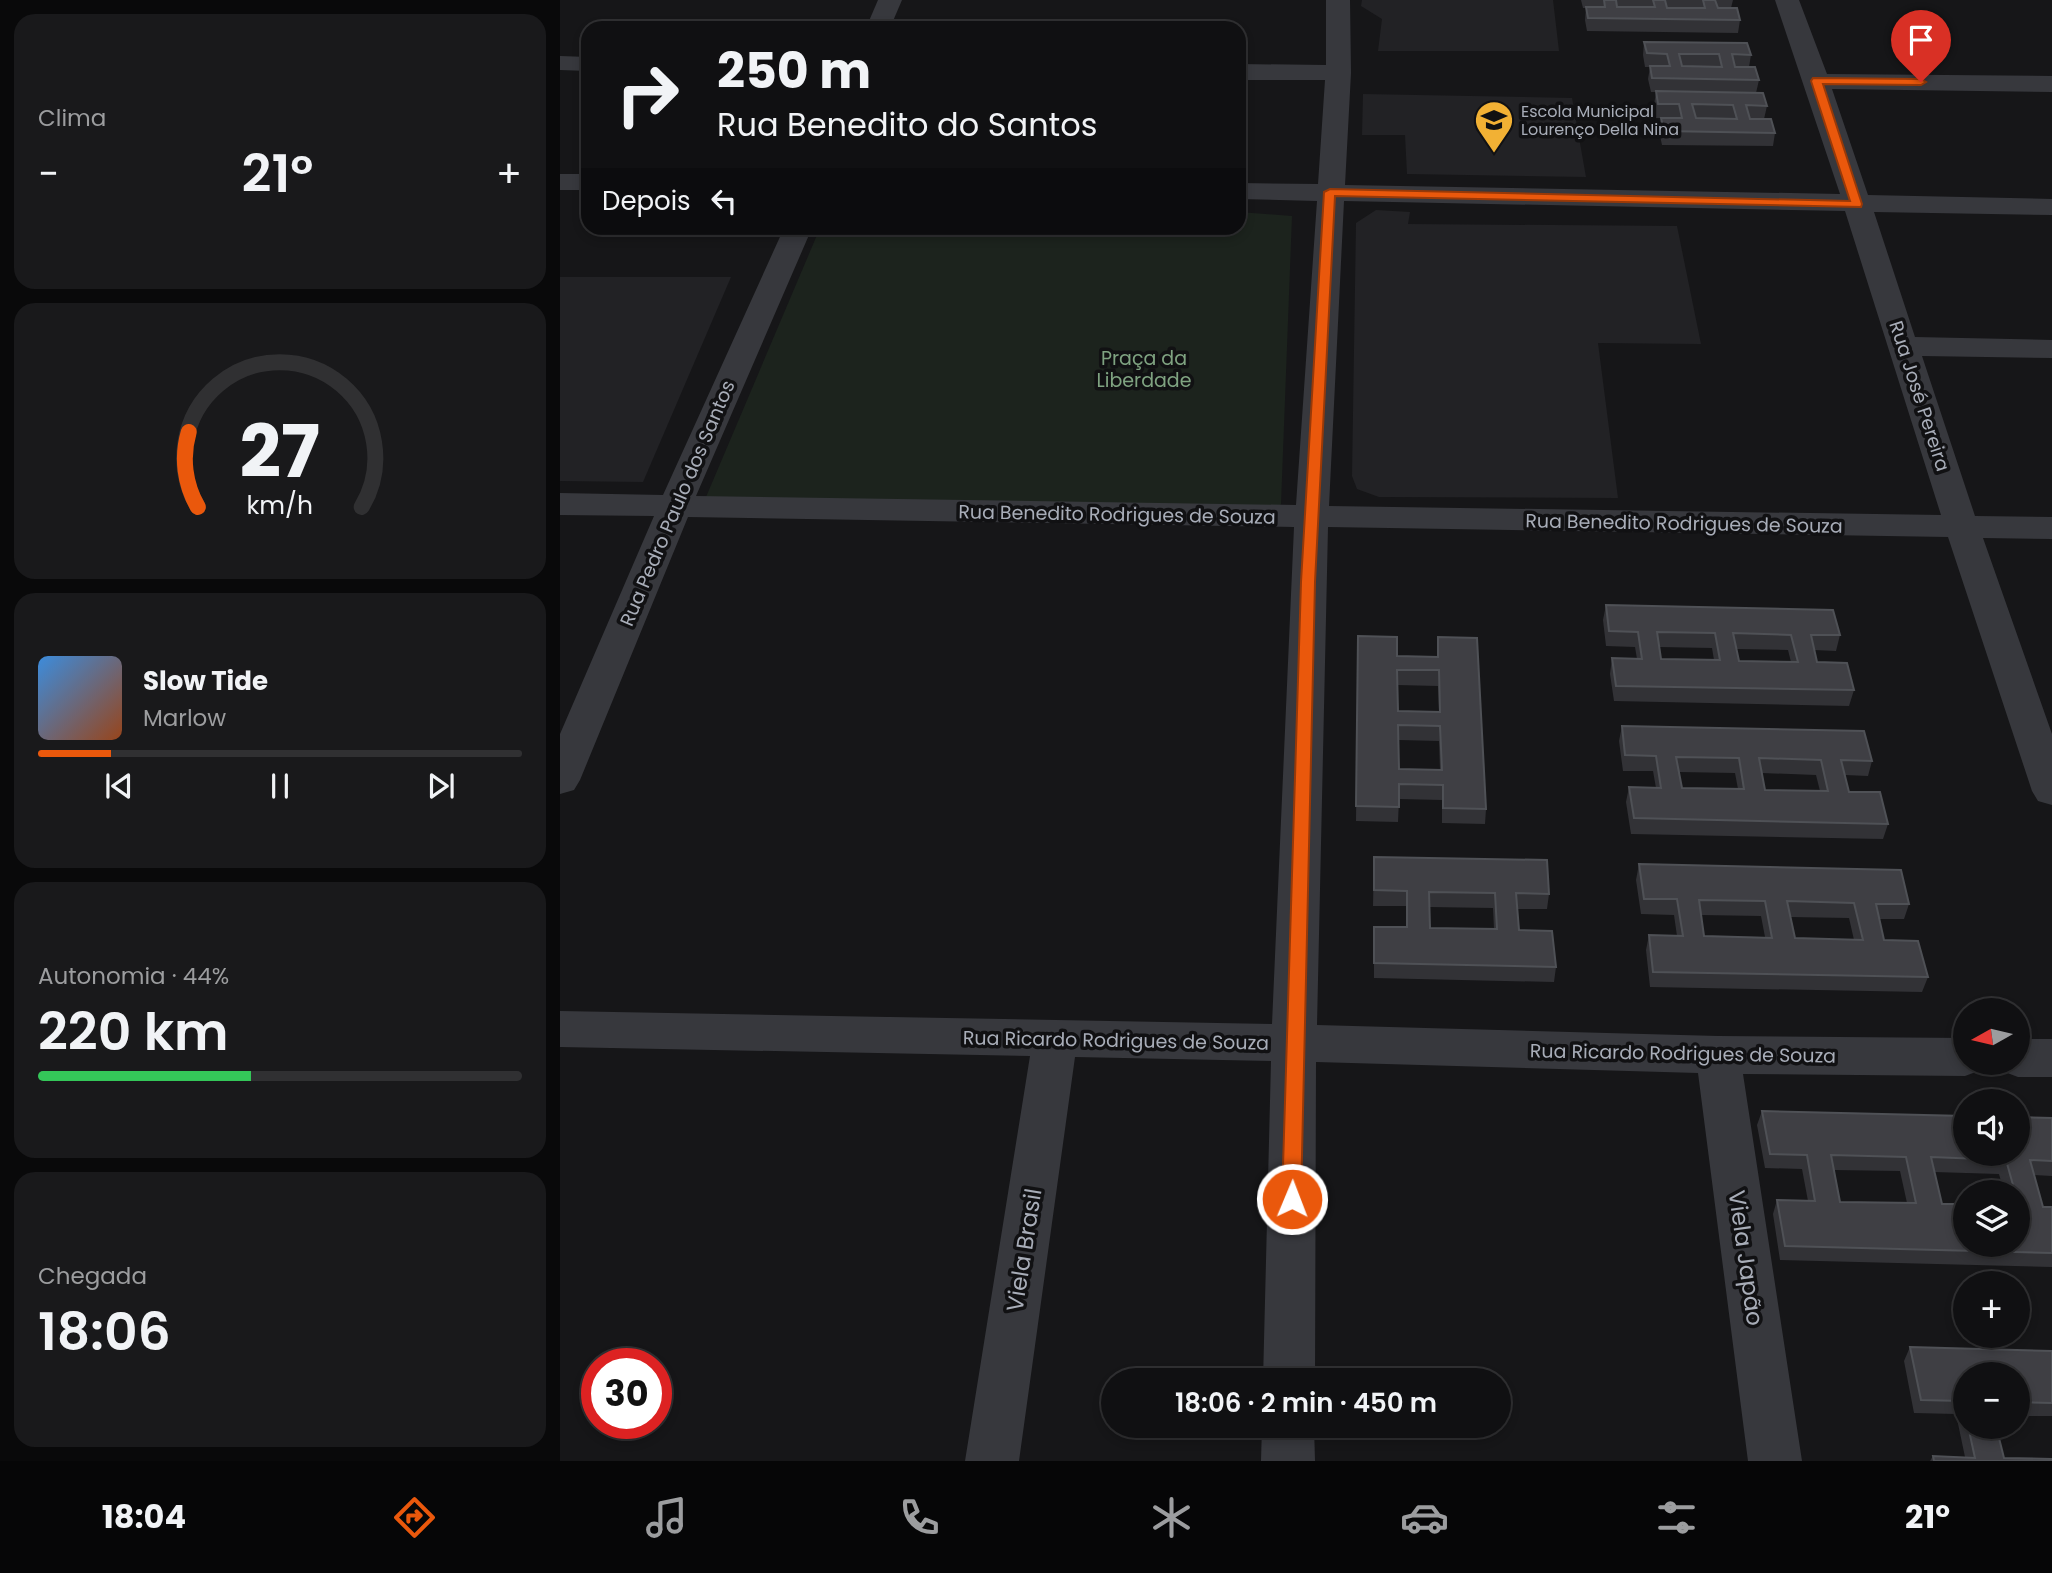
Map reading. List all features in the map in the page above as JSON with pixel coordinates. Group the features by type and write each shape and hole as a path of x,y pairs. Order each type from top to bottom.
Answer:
{"street":[{"path":"881,21 890,0"},
{"path":"1289,1368 1294,1043 1308,582 1338,73 1338,0"},
{"name":"Rua José Pereira","path":"1787,0 2052,792"},
{"path":"560,63 581,64"},
{"path":"1246,72 1338,73"},
{"path":"1816,81 2052,84"},
{"path":"560,182 581,182"},
{"path":"1246,191 2052,207"},
{"name":"Rua Pedro Paulo dos Santos","path":"560,780 675,506 795,235"},
{"path":"1904,346 2052,349"},
{"name":"Rua Benedito Rodrigues de Souza","path":"560,504 2052,528"},
{"name":"Rua Ricardo Rodrigues de Souza","path":"560,1029 1294,1043 1718,1055 1953,1057"},
{"name":"Viela Brasil","path":"992,1461 1055,1039"},
{"name":"Viela Japão","path":"1718,1055 1775,1461"},
{"path":"2030,1058 2052,1058"},
{"path":"1288,1438 1288,1461"}],"shaded area":[{"path":"1362,0 1553,0 1559,51 1378,51 1382,19 1361,6"},
{"name":"Escola Municipal Lourenço Della Nina","path":"1363,94 1572,98 1586,177 1407,174 1405,135 1362,135"},
{"path":"1376,210 1410,212 1408,224 1677,226 1701,344 1598,343 1618,498 1379,497 1357,489 1352,476 1356,223"},
{"path":"560,277 731,277 643,482 560,481"}],"green space":[{"name":"Praça da Liberdade","path":"1246,213 1292,216 1281,504 1275,512 706,497 817,235 1246,235"}],"building":[{"path":"1604,0 1616,0 1617,7 1655,7 1653,0 1665,0 1667,8 1705,8 1703,0 1715,0 1718,8 1737,8 1740,20 1588,18 1586,7 1605,7"},
{"path":"1644,42 1747,43 1751,55 1732,54 1735,67 1755,67 1759,80 1652,78 1650,66 1670,66 1667,54 1647,53","holes":["1679,54 1719,54 1722,67 1682,66"]},
{"path":"1656,91 1763,93 1767,106 1746,105 1750,119 1771,119 1775,133 1664,131 1661,118 1682,118 1679,104 1658,104","holes":["1692,104 1733,105 1737,119 1696,118"]},
{"path":"1606,605 1833,610 1840,635 1811,635 1817,662 1847,663 1854,690 1616,686 1612,658 1642,659 1638,632 1609,631","holes":["1657,632 1715,633 1720,660 1661,659","1733,633 1791,635 1798,662 1739,661"]},
{"path":"1358,636 1397,637 1397,656 1438,657 1438,637 1477,638 1486,809 1443,808 1443,785 1399,784 1399,807 1356,806","holes":["1397,670 1439,670 1440,712 1398,711","1398,725 1440,726 1442,770 1399,769"]},
{"path":"1622,726 1864,731 1872,761 1841,760 1849,792 1880,792 1888,824 1634,818 1629,787 1661,788 1656,756 1625,755","holes":["1676,757 1739,758 1744,789 1682,788","1759,758 1821,760 1828,791 1765,790"]},
{"path":"1374,857 1547,860 1549,894 1516,893 1519,930 1552,931 1556,967 1374,963 1374,927 1407,927 1407,891 1374,890","holes":["1429,892 1495,893 1497,929 1430,928"]},
{"path":"1639,864 1901,870 1909,904 1876,904 1884,940 1918,941 1928,977 1653,972 1649,935 1683,936 1677,899 1644,899","holes":["1699,900 1765,901 1772,938 1704,936","1787,901 1854,903 1863,940 1795,938"]},
{"path":"1762,1111 1953,1116 1953,1158 1931,1157 1942,1204 1953,1204 1953,1250 1785,1246 1777,1200 1815,1201 1807,1155 1770,1154","holes":["1831,1155 1906,1157 1916,1203 1840,1202"]},
{"path":"2030,1117 2052,1118 2052,1161 2030,1160"},
{"path":"2030,1160 2043,1207 2052,1207 2052,1253 2030,1252 2030,1180 2012,1180 2008,1166 2030,1166"},
{"path":"1910,1347 2052,1351 2052,1403 2030,1402 2030,1362 1953,1362 1953,1401 1921,1400"},
{"path":"1971,1439 1999,1439 2004,1458 2052,1461 1934,1461 1933,1456 1975,1458"}],"place":[{"name":"Escola Municipal Lourenço Della Nina","path":"1494,154"}],"route":[{"path":"1292,1199 1308,582 1330,192 1857,204 1816,81 1921,82"}]}
